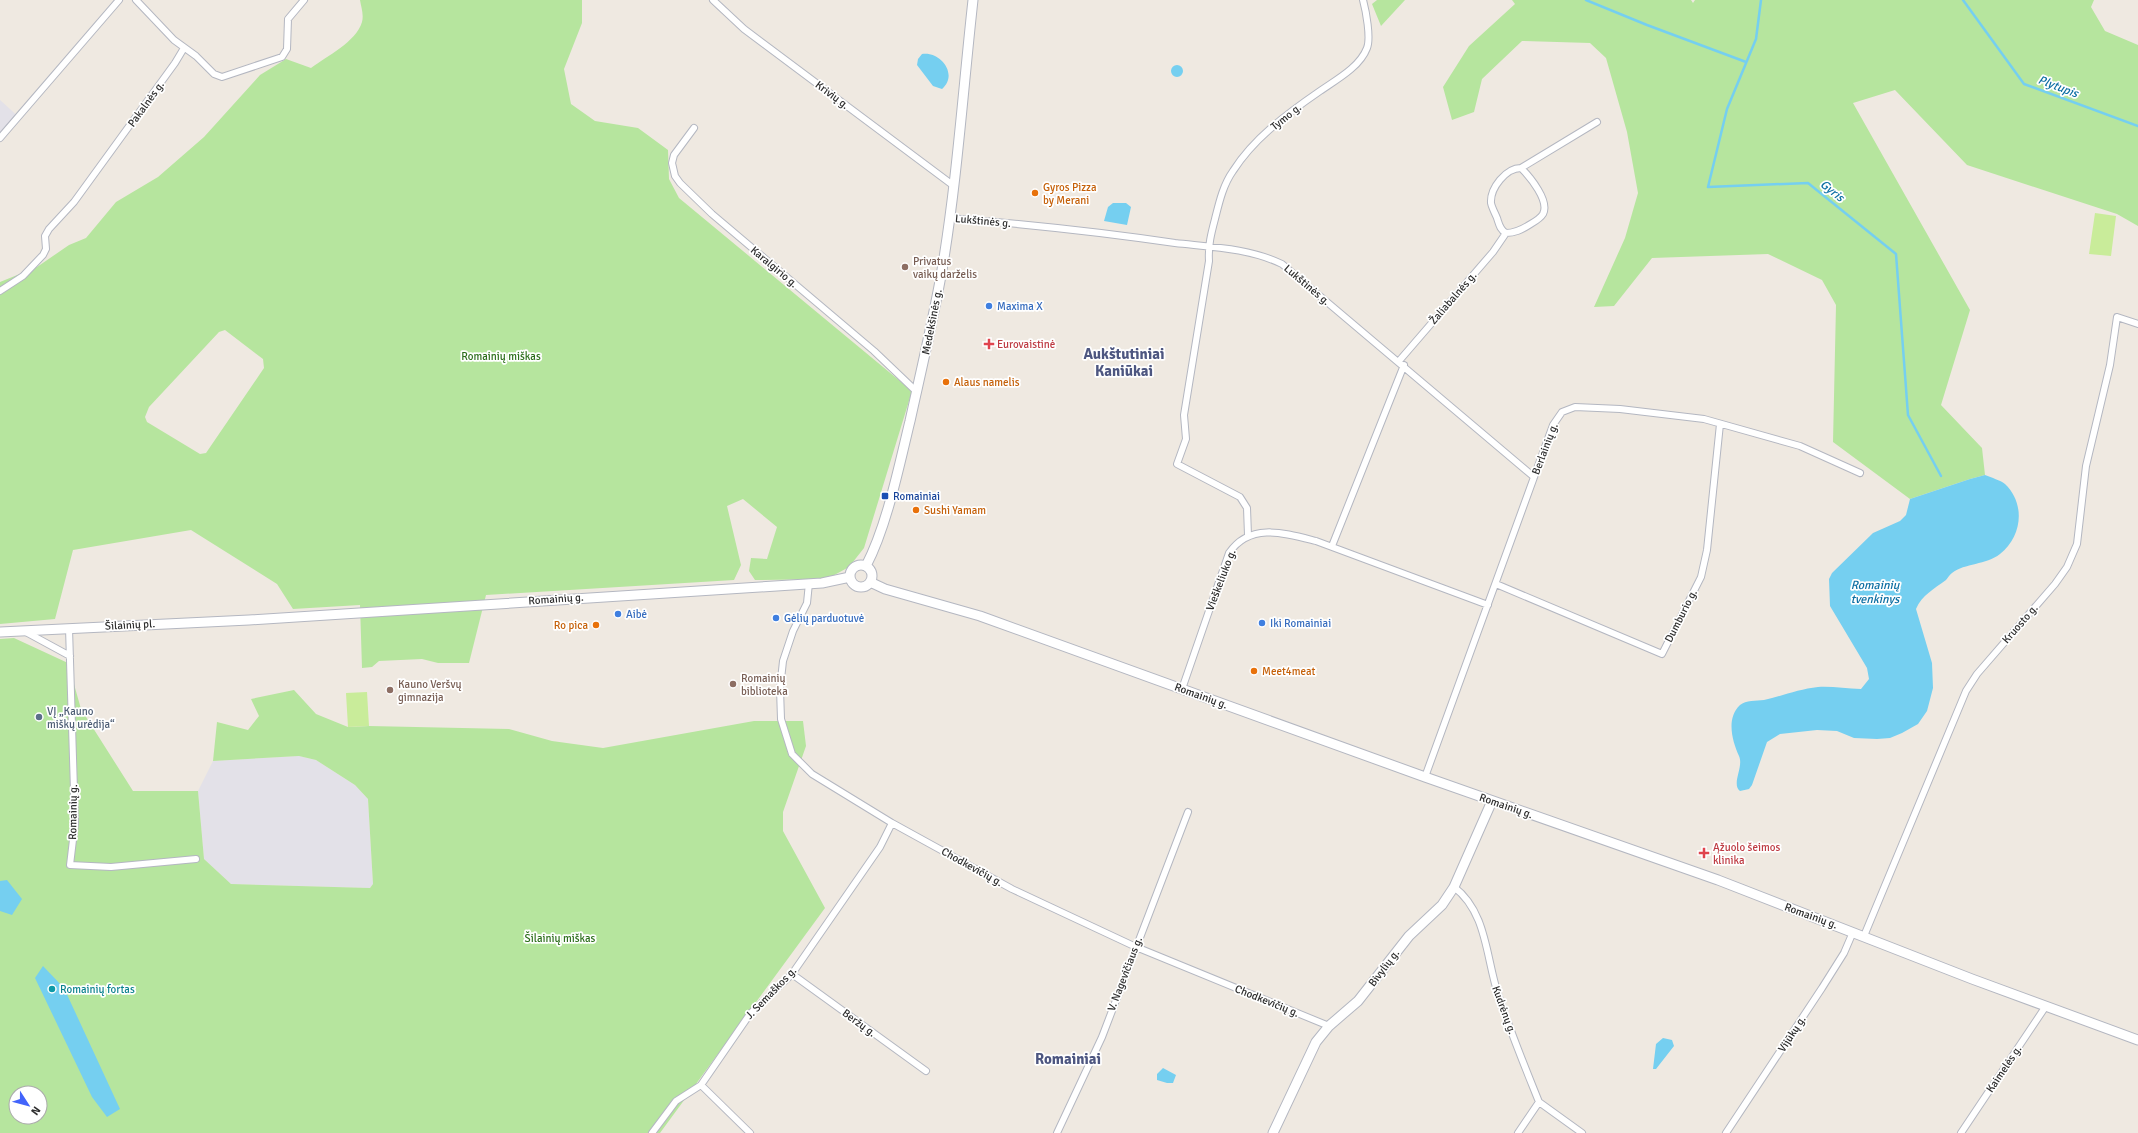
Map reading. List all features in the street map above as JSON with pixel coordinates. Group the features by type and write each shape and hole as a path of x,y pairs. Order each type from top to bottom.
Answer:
{"main road":[{"name":"Medekšinės g.","path":"866,566 874,551 899,469 917,392 942,270 954,186 972,0"},
{"path":"866,566 871,571 870,582 860,587 854,584 850,577 855,567 866,566"},
{"name":"Romainių g.","path":"260,619 809,583 850,577"},
{"name":"Romainių g.","path":"870,582 885,590 980,616 1425,777 1718,880 2138,1040"},
{"name":"Šilainių pl.","path":"0,632 260,619"},
{"name":"Bivylių g.","path":"1273,1133 1313,1046 1330,1026 1358,1001 1394,953 1409,936 1442,905 1454,887 1492,800"}],"street":[{"path":"0,138 119,0"},
{"path":"136,0 184,48 196,56 214,74 222,77 282,58 287,49 288,19 304,0"},
{"name":"Krivių g.","path":"713,0 744,30 954,186"},
{"name":"Tymo g.","path":"1248,535 1247,508 1240,496 1177,464 1186,438 1184,415 1209,261 1208,245 1220,198 1232,171 1260,138 1358,62 1367,48 1367,14 1363,0"},
{"name":"Pakalnės g.","path":"0,291 24,276 43,255 46,249 45,236 49,228 74,202 175,63 184,48"},
{"path":"1521,168 1530,177 1540,193 1544,209 1538,220 1517,232 1506,234 1501,228 1491,204 1492,194 1497,184 1510,171 1521,168 1597,122"},
{"name":"Karalgirio g.","path":"694,128 674,155 672,163 680,183 712,214 874,351 917,392"},
{"name":"Lukštinės g.","path":"949,218 1050,227 1208,245 1270,258 1282,264 1401,363 1534,477"},
{"name":"Žaliabalnės g.","path":"1401,363 1493,252 1506,234"},
{"name":"Kruosto g.","path":"1864,936 1966,691 1977,674 2068,567 2077,544 2086,466 2110,365 2117,317 2138,324"},
{"path":"1332,546 1401,363"},
{"name":"Berlainių g.","path":"1425,777 1553,425 1557,418 1568,408 1620,409 1704,419 1800,446 1860,473"},
{"name":"Dumburio g.","path":"1496,584 1662,654 1701,577 1707,550 1720,424"},
{"path":"1248,535 1258,532 1291,535 1332,546 1488,605"},
{"name":"Vieškeliuko g.","path":"1182,689 1229,553 1236,542 1248,535"},
{"name":"Chodkevičių g.","path":"809,583 806,603 793,631 783,661 780,680 781,719 792,754 822,782 892,823 1012,889 1136,947 1330,1026"},
{"name":"Romainių g.","path":"69,628 75,823 70,865 111,867 196,859"},
{"path":"22,630 70,656"},
{"name":"V. Nagevičiaus g.","path":"1057,1133 1102,1037 1188,812"},
{"name":"J. Semaškos g.","path":"652,1133 676,1101 701,1085 750,1014 792,974 880,847 892,823"},
{"name":"Kudrėnų g.","path":"1454,887 1462,894 1483,930 1498,995 1539,1102"},
{"name":"Vijūkų g.","path":"1726,1133 1822,988 1844,953 1853,932"},
{"name":"Beržų g.","path":"792,974 926,1071"},
{"name":"Kaimelės g.","path":"1962,1133 2046,1006"},
{"path":"701,1085 750,1133"},
{"path":"1518,1133 1539,1102 1582,1133"}],"shaded area":[{"path":"0,100 21,119 0,142"},
{"path":"299,756 316,760 355,785 368,799 373,884 370,888 231,884 204,859 198,791 213,761"}],"green space":[{"name":"Romainių miškas","path":"360,0 582,0 582,23 564,69 571,104 595,121 638,128 668,150 669,179 679,198 912,391 864,548 849,567 827,579 755,580 749,571 751,558 767,559 777,527 743,499 727,506 741,565 734,580 486,595 469,663 438,663 422,659 379,661 372,667 362,668 360,605 293,609 277,584 191,530 73,550 55,619 0,624 0,282 37,267 69,245 86,238 116,202 158,177 204,137 260,75 286,59 311,68 340,48 354,36 362,22 363,13","holes":["225,330 263,359 264,368 206,453 200,454 147,422 145,417 149,407 219,332"]},
{"path":"1377,0 1405,0 1381,26 1372,4"},
{"path":"1512,0 1691,0 1693,3 1695,0 2094,0 2091,7 2105,31 2138,45 2138,226 2117,214 1967,165 1895,90 1853,103 1970,310 1941,405 1982,448 1985,475 1910,499 1833,442 1836,305 1822,280 1768,254 1652,258 1614,306 1594,307 1625,238 1638,193 1627,132 1606,58 1590,43 1522,41 1482,79 1474,112 1452,120 1443,87 1469,46 1515,4"},
{"path":"2095,213 2116,216 2111,256 2089,254"},
{"name":"Šilainių miškas","path":"14,638 68,663 81,709 133,791 198,791 204,859 231,884 370,888 373,884 368,799 355,785 316,760 299,756 213,761 217,722 248,730 259,716 251,699 294,690 316,714 348,727 369,726 509,729 552,741 603,748 754,721 803,721 806,746 783,812 783,831 825,908 660,1133 0,1133 0,639"},
{"path":"367,692 369,726 348,727 346,693"}],"water":[{"path":"922,54 935,56 945,65 949,77 947,83 942,89 933,86 917,65 918,59"},
{"path":"1175,65 1179,65 1183,71 1179,77 1175,77 1171,73 1171,69"},
{"path":"1113,203 1126,203 1131,207 1127,225 1104,221 1108,207"},
{"name":"Romainių tvenkinys","path":"1985,475 2005,484 2012,492 2018,510 2019,520 2017,530 2013,539 2000,554 1994,558 1963,567 1952,573 1946,580 1925,596 1916,609 1932,663 1933,688 1927,711 1918,724 1890,738 1877,739 1854,738 1837,731 1817,730 1780,734 1767,742 1752,785 1749,789 1740,791 1737,780 1740,760 1734,744 1732,723 1736,710 1742,703 1764,700 1818,687 1861,689 1869,679 1867,668 1830,606 1829,579 1832,573 1873,533 1900,521 1906,515 1910,499"},
{"path":"7,880 22,899 12,915 0,911 0,881"},
{"path":"43,966 64,988 120,1109 107,1117 92,1097 35,978"},
{"path":"1663,1038 1672,1040 1674,1046 1656,1069 1653,1069 1656,1044"},
{"path":"1163,1068 1176,1075 1173,1083 1157,1080 1157,1074"}],"waterway":[{"path":"1586,0 1647,25 1746,62"},
{"name":"Gyris","path":"1761,0 1756,39 1727,109 1708,187 1808,183 1896,254 1908,415 1941,476"},
{"name":"Plytupis","path":"1963,0 2024,84 2138,126"}],"place":[{"name":"Gyros Pizza by Merani","path":"1035,193"},
{"name":"Privatus vaikų darželis","path":"905,267"},
{"name":"Maxima X","path":"989,306"},
{"name":"Eurovaistinė","path":"989,344"},
{"name":"Alaus namelis","path":"946,382"},
{"name":"Romainiai","path":"885,496"},
{"name":"Sushi Yamam","path":"916,510"},
{"name":"Aibė","path":"618,614"},
{"name":"Gėlių parduotuvė","path":"776,618"},
{"name":"Iki Romainiai","path":"1262,623"},
{"name":"Ro pica","path":"596,625"},
{"name":"Meet4meat","path":"1254,671"},
{"name":"Romainių biblioteka","path":"733,684"},
{"name":"Kauno Veršvų gimnazija","path":"390,690"},
{"name":"VĮ „Kauno miškų urėdija“","path":"39,717"},
{"name":"Ąžuolo šeimos klinika","path":"1704,853"},
{"name":"Romainių fortas","path":"52,989"}],"district":[{"name":"Aukštutiniai Kaniūkai","path":"1124,362"},
{"name":"Romainiai","path":"1068,1059"}]}
